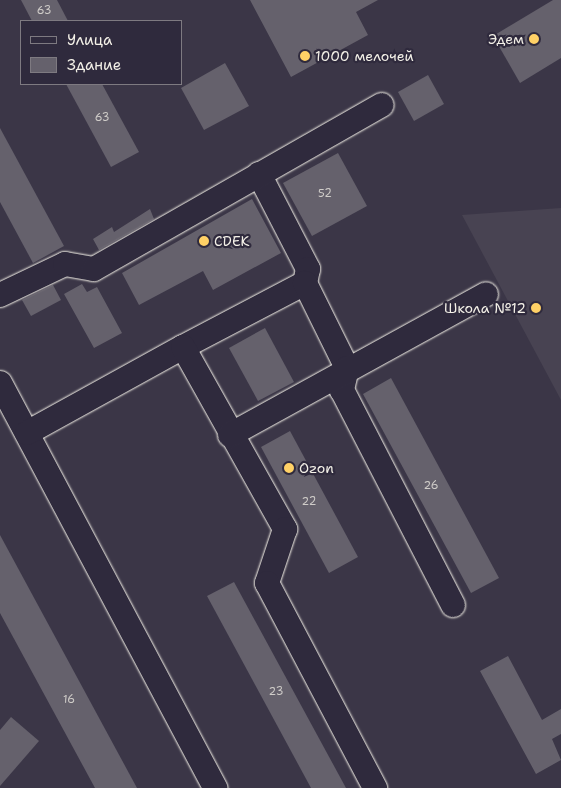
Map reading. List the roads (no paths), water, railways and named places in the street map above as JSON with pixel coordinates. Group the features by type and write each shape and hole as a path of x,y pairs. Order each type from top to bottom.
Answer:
{"street":[{"path":"0,296 65,264 94,269 382,105"},
{"path":"260,174 308,269 305,283 348,368 342,390 453,604"},
{"path":"27,433 183,347 305,283"},
{"path":"230,435 348,368 486,294"},
{"path":"183,347 230,435 284,529 266,583 375,788"},
{"path":"0,383 215,788"}],"place":[{"name":"Эдем","path":"534,39"},
{"name":"1000 мелочей","path":"305,56"},
{"name":"CDEK","path":"204,241"},
{"name":"Школа №12","path":"536,308"},
{"name":"Ozon","path":"289,468"}]}
